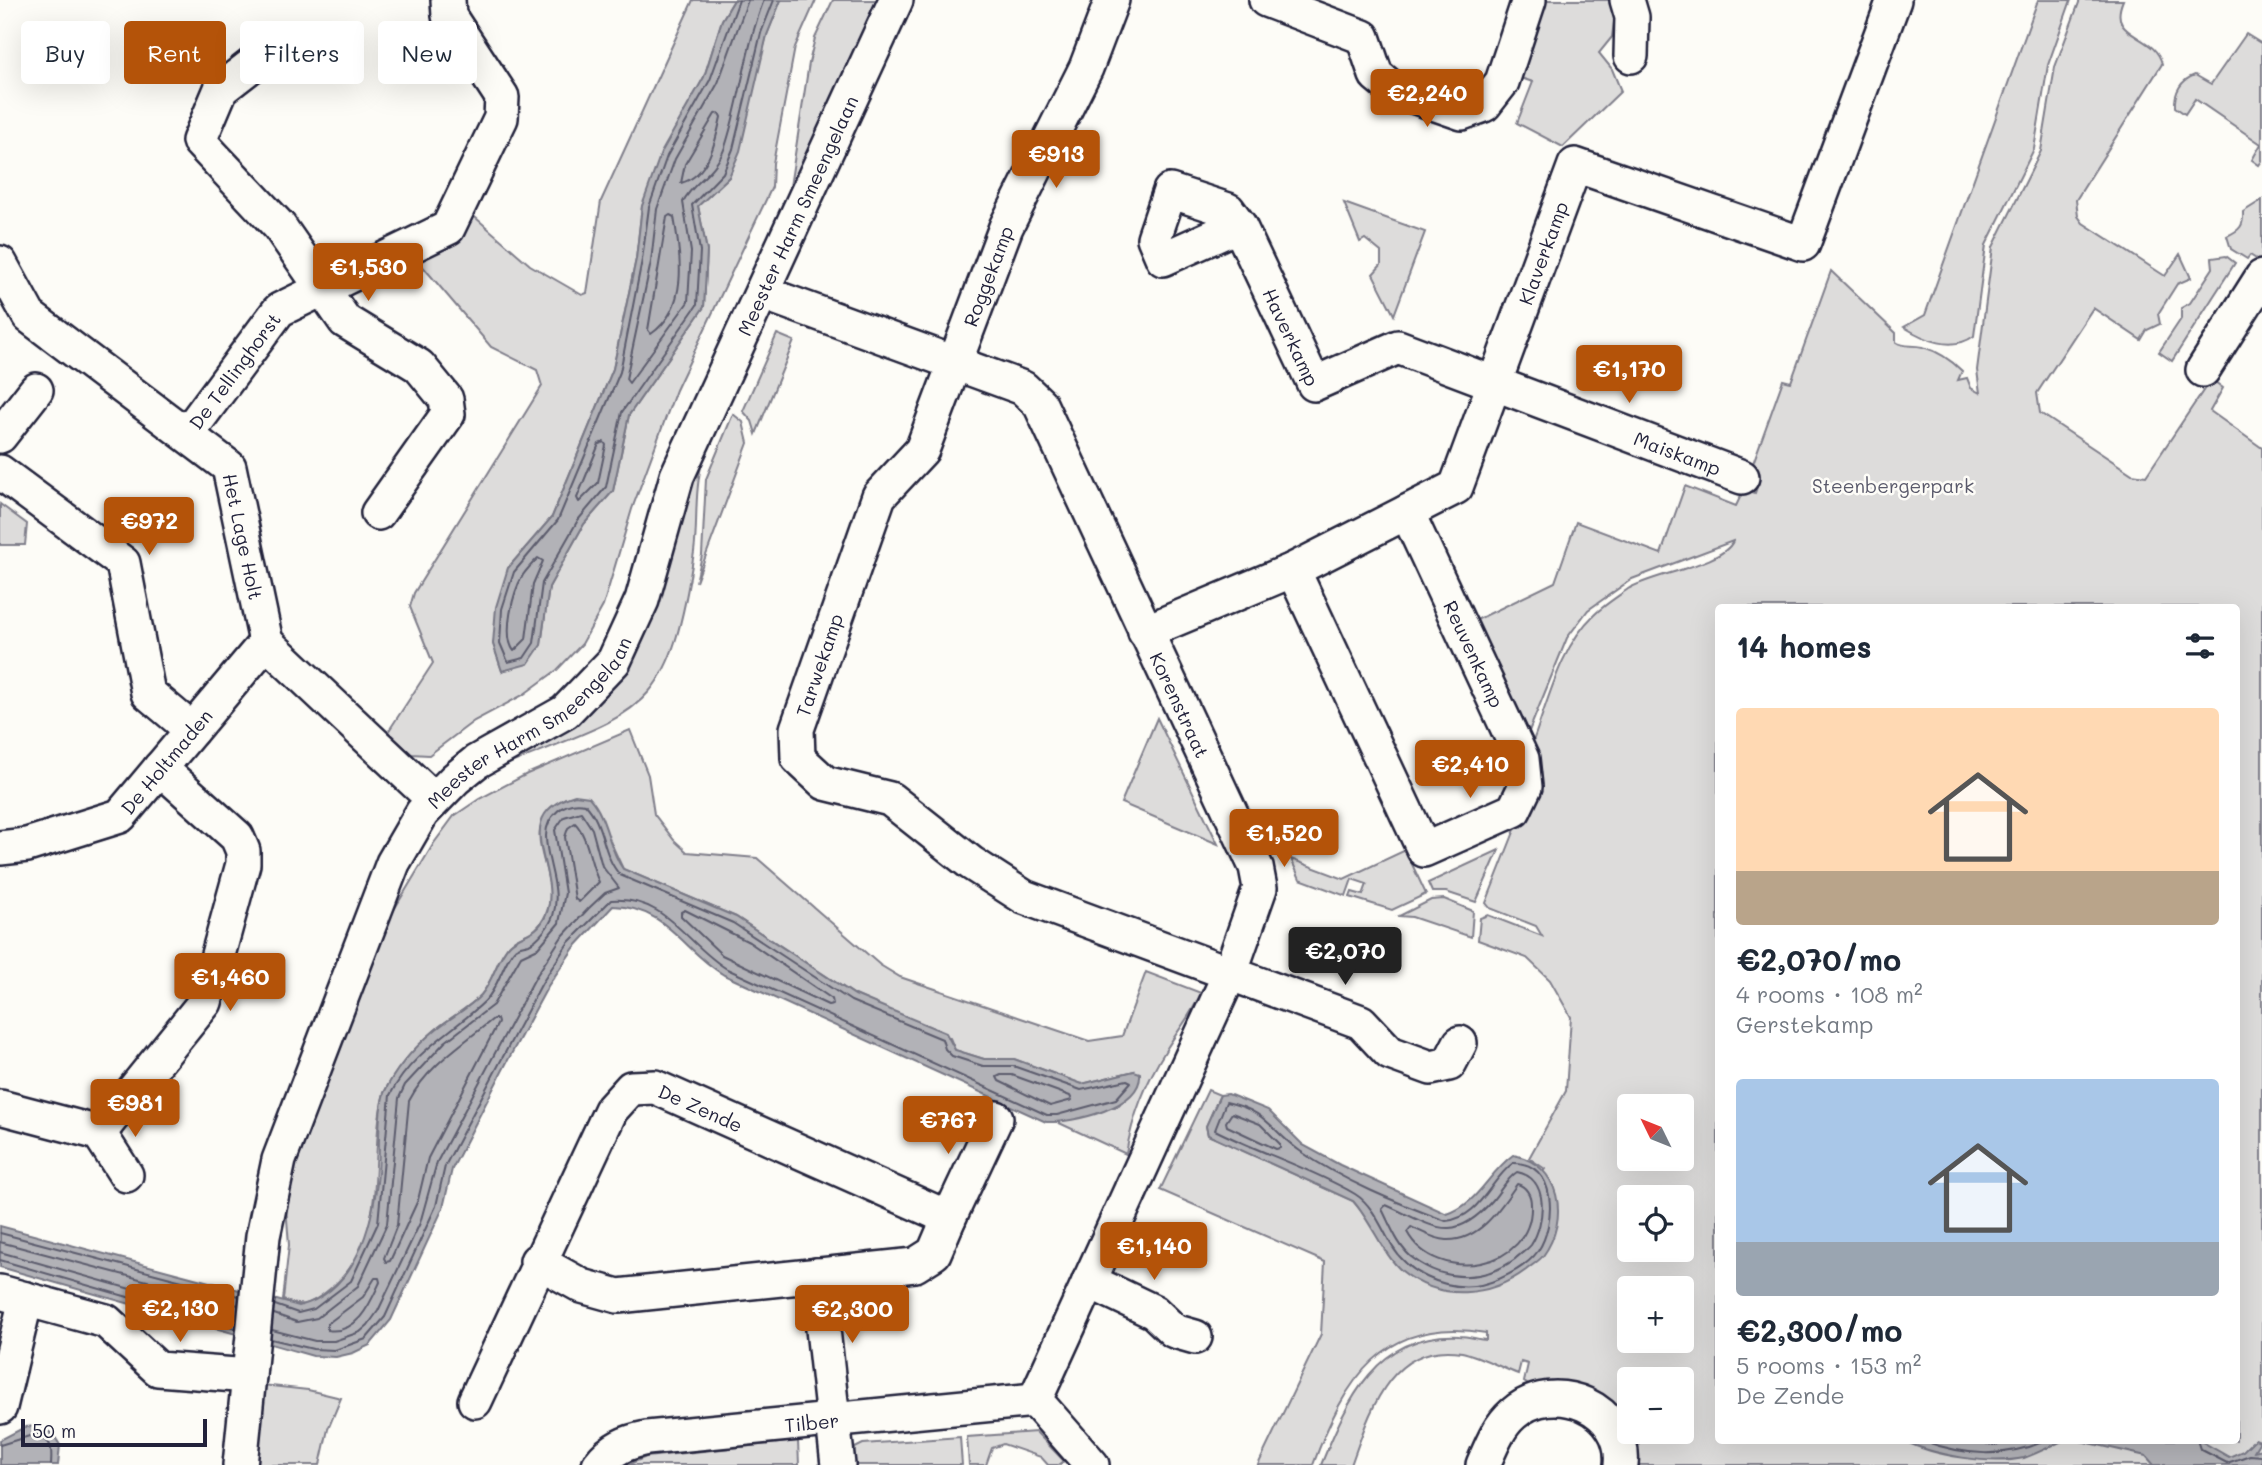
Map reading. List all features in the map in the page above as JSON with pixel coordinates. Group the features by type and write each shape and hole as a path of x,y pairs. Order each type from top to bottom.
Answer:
{"street":[{"name":"De Tellinghorst","path":"187,434 279,310 448,228 500,118 502,97 449,16 448,0"},
{"name":"Meester Harm Smeengelaan","path":"240,1465 261,1282 263,1236 279,1160 393,863 433,799 476,762 565,712 614,662 642,600 677,477 896,0"},
{"name":"Roggekamp","path":"955,363 1006,227 1086,68 1112,0"},
{"path":"1272,1 1363,37 1376,75 1394,89 1462,113 1484,105 1502,82 1529,0"},
{"path":"1627,0 1632,17 1631,57"},
{"name":"Klaverkamp","path":"1145,632 1293,570 1457,488 1575,164 1803,244 1894,0"},
{"path":"240,74 221,89 199,141 279,226 345,321 419,366 446,399 448,414 378,513"},
{"name":"Haverkamp","path":"1239,225 1314,384 1398,347 1496,382"},
{"name":"Het Lage Holt","path":"0,263 29,316 229,467 265,642"},
{"path":"2203,370 2262,277"},
{"name":"Korenstraat","path":"763,293 1023,388 1040,404 1256,867 1260,888 1230,973 1035,1400"},
{"name":"Tarwekamp","path":"955,363 922,450 879,496 797,729 798,758 825,783 890,799 971,863 1024,897 1361,1022 1390,1053 1431,1068 1449,1065 1460,1043"},
{"name":"Maiskamp","path":"1496,382 1742,477"},
{"path":"0,436 36,390"},
{"path":"0,472 123,563 148,693 192,730"},
{"name":"Reuvenkamp","path":"1293,570 1424,850 1514,810 1525,787 1522,759 1407,512"},
{"path":"265,642 433,799"},
{"name":"De Holtmaden","path":"0,848 27,845 120,816 265,642"},
{"path":"99,1133 205,1002 244,858 237,837 160,768"},
{"name":"De Zende","path":"475,1401 537,1261 611,1110 631,1088 655,1087 949,1217"},
{"path":"0,1107 99,1133 126,1175"},
{"path":"537,1261 582,1286 618,1296 920,1264 937,1248 996,1118"},
{"path":"817,1275 838,1465"},
{"path":"1089,1281 1154,1312 1174,1331 1195,1337"},
{"path":"0,1407 13,1295 106,1321 158,1369 249,1376"},
{"path":"1483,1465 1496,1437 1514,1413 1538,1400 1558,1397 1584,1403 1608,1422 1617,1438 1621,1465"},
{"path":"1035,1400 1092,1465"},
{"name":"Tilber","path":"599,1465 608,1453 634,1440 1035,1400"}],"green space":[{"path":"693,0 734,0 722,20 704,77 642,206 636,259 613,369 552,517 508,568 493,644 502,671 541,645 549,587 584,524 613,491 629,415 704,307 707,251 698,206 729,177 767,35 781,0 816,0 795,47 773,163 772,187 676,390 632,509 603,606 582,644 557,670 523,695 474,721 429,755 411,754 388,732 433,663 410,607 414,593 542,386 537,370 491,347 414,256 468,211 530,265 582,295 587,293 601,201"},
{"path":"833,0 880,0 788,200 809,63 815,38"},
{"path":"1541,0 1617,0 1612,37 1599,53 1612,69 1621,91 1563,147 1517,123 1533,82 1511,75"},
{"path":"2038,0 2071,0 2048,65 2034,149 1986,245 1974,336 1966,341 1948,344 1930,340 1904,327 1925,315"},
{"name":"Steenbergerpark","path":"2080,0 2123,0 2121,22 2126,29 2151,46 2162,64 2076,200 2078,216 2083,223 2165,276 2180,254 2191,278 2177,284 2158,314 2160,324 2147,330 2141,340 2093,308 2037,393 2040,413 2132,474 2146,476 2211,379 2223,388 2210,411 2262,448 2262,1465 1629,1465 1629,1450 1620,1444 1694,1444 1694,1367 1617,1367 1617,1442 1524,1382 1528,1364 1521,1362 1518,1374 1462,1352 1437,1352 1417,1358 1400,1369 1387,1384 1366,1423 1351,1465 1321,1465 1354,1395 1386,1358 1406,1345 1431,1338 1462,1336 1486,1340 1486,1333 1451,1330 1420,1334 1395,1344 1373,1360 1354,1381 1339,1406 1313,1465 1258,1465 1321,1334 1325,1262 1160,1190 1208,1090 1220,1095 1206,1126 1208,1135 1353,1201 1402,1268 1431,1285 1454,1292 1545,1169 1529,1158 1566,1091 1571,1017 1550,980 1527,958 1478,940 1480,918 1488,915 1542,936 1536,926 1490,908 1486,903 1516,827 1528,816 1540,793 1540,764 1532,744 1550,693 1572,643 1582,628 1602,608 1639,584 1716,557 1733,541 1632,579 1588,610 1567,638 1525,741 1468,624 1555,582 1576,522 1661,554 1685,486 1736,506 1744,489 1755,493 1757,487 1746,483 1783,380 1791,382 1831,271 1896,333 1896,342 1923,347 1944,356 1962,371 1958,380 1967,378 1971,388 1980,393 1977,370 1993,247 2041,151 2055,67"},
{"path":"2246,34 2262,44 2262,161 2259,165 2252,160 2261,144 2195,99 2185,114 2175,107 2177,92 2182,83 2195,75 2211,84"},
{"path":"2262,200 2261,262 2250,255 2247,259 2231,249 2227,236 2240,227 2243,212"},
{"path":"1344,203 1425,232 1394,315 1373,274 1381,265 1381,252 1365,239 1360,242"},
{"path":"2226,256 2235,263 2172,361 2159,352 2181,319 2181,308 2190,303 2213,268 2212,258"},
{"path":"777,334 794,341 756,434 752,421 743,411"},
{"path":"733,414 743,422 748,443 696,582 702,555 706,479"},
{"path":"696,465 701,467 694,552 673,647 659,677 641,700 618,717 501,767 500,764 573,722"},
{"path":"0,504 27,524 25,545 0,545"},
{"path":"1157,718 1218,844 1121,803"},
{"path":"630,730 648,775 654,814 687,852 757,858 880,965 900,977 1089,1041 1122,1036 1146,972 1201,993 1147,1086 1136,1113 1126,1154 1057,1122 1119,1106 1134,1071 1082,1084 1014,1059 984,1059 955,1050 950,1038 855,995 736,917 623,869 612,845 565,798 549,811 541,824 540,838 550,898 542,921 538,927 510,944 481,995 419,1044 384,1093 379,1119 374,1199 361,1249 347,1272 315,1300 306,1304 295,1304 283,1300 289,1245 286,1206 294,1163 389,918 434,843 454,816 479,799 527,774"},
{"path":"1412,847 1417,857 1410,860 1426,894 1392,910 1350,897 1352,892 1363,895 1367,884 1352,879 1346,896 1300,879 1291,859 1344,879"},
{"path":"1499,850 1476,902 1446,892 1432,892 1428,883"},
{"path":"1444,899 1473,911 1471,937 1412,917 1399,916 1431,900"},
{"path":"262,1385 308,1390 341,1398 328,1429 320,1465 254,1465"},
{"path":"1036,1432 1064,1461 1059,1465 1048,1465 1041,1457 1003,1444 992,1448 986,1465 969,1465 967,1437"},
{"path":"960,1437 962,1465 851,1465 855,1448 863,1444"},
{"path":"798,1441 799,1465 627,1465 646,1457"}],"water":[{"path":"734,0 781,0 767,35 740,151 729,177 698,206 707,251 704,307 629,415 613,491 584,524 549,587 541,645 528,664 502,671 493,644 496,607 508,568 552,517 613,369 636,259 642,206 661,153 704,77 722,20"},
{"path":"575,795 589,797 595,805 623,869 736,917 855,995 946,1033 955,1050 984,1059 1014,1059 1082,1084 1134,1071 1140,1073 1138,1085 1130,1096 1104,1111 1072,1120 1046,1122 724,975 661,922 632,908 613,906 574,948 548,986 452,1169 443,1208 391,1320 370,1345 336,1357 313,1356 0,1267 0,1226 299,1306 319,1298 335,1286 358,1253 372,1214 378,1173 382,1103 388,1084 419,1044 481,995 510,944 533,931 542,922 550,898 541,846 543,816 554,804"},
{"path":"1228,1094 1268,1110 1303,1145 1447,1214 1475,1196 1513,1155 1529,1160 1542,1169 1551,1181 1556,1195 1558,1210 1551,1241 1537,1261 1497,1286 1465,1292 1432,1288 1395,1265 1353,1201 1208,1135 1206,1126 1220,1095"},
{"path":"37,1426 53,1434 60,1445 58,1465 0,1465 0,1440 25,1427"},
{"path":"2255,1439 2260,1441 2254,1451 2262,1449 2262,1465 2154,1465 2146,1456 2094,1444 2206,1444 2229,1457 2243,1451"},
{"path":"1911,1444 2056,1444 2024,1458 2011,1460 1962,1458"}]}
